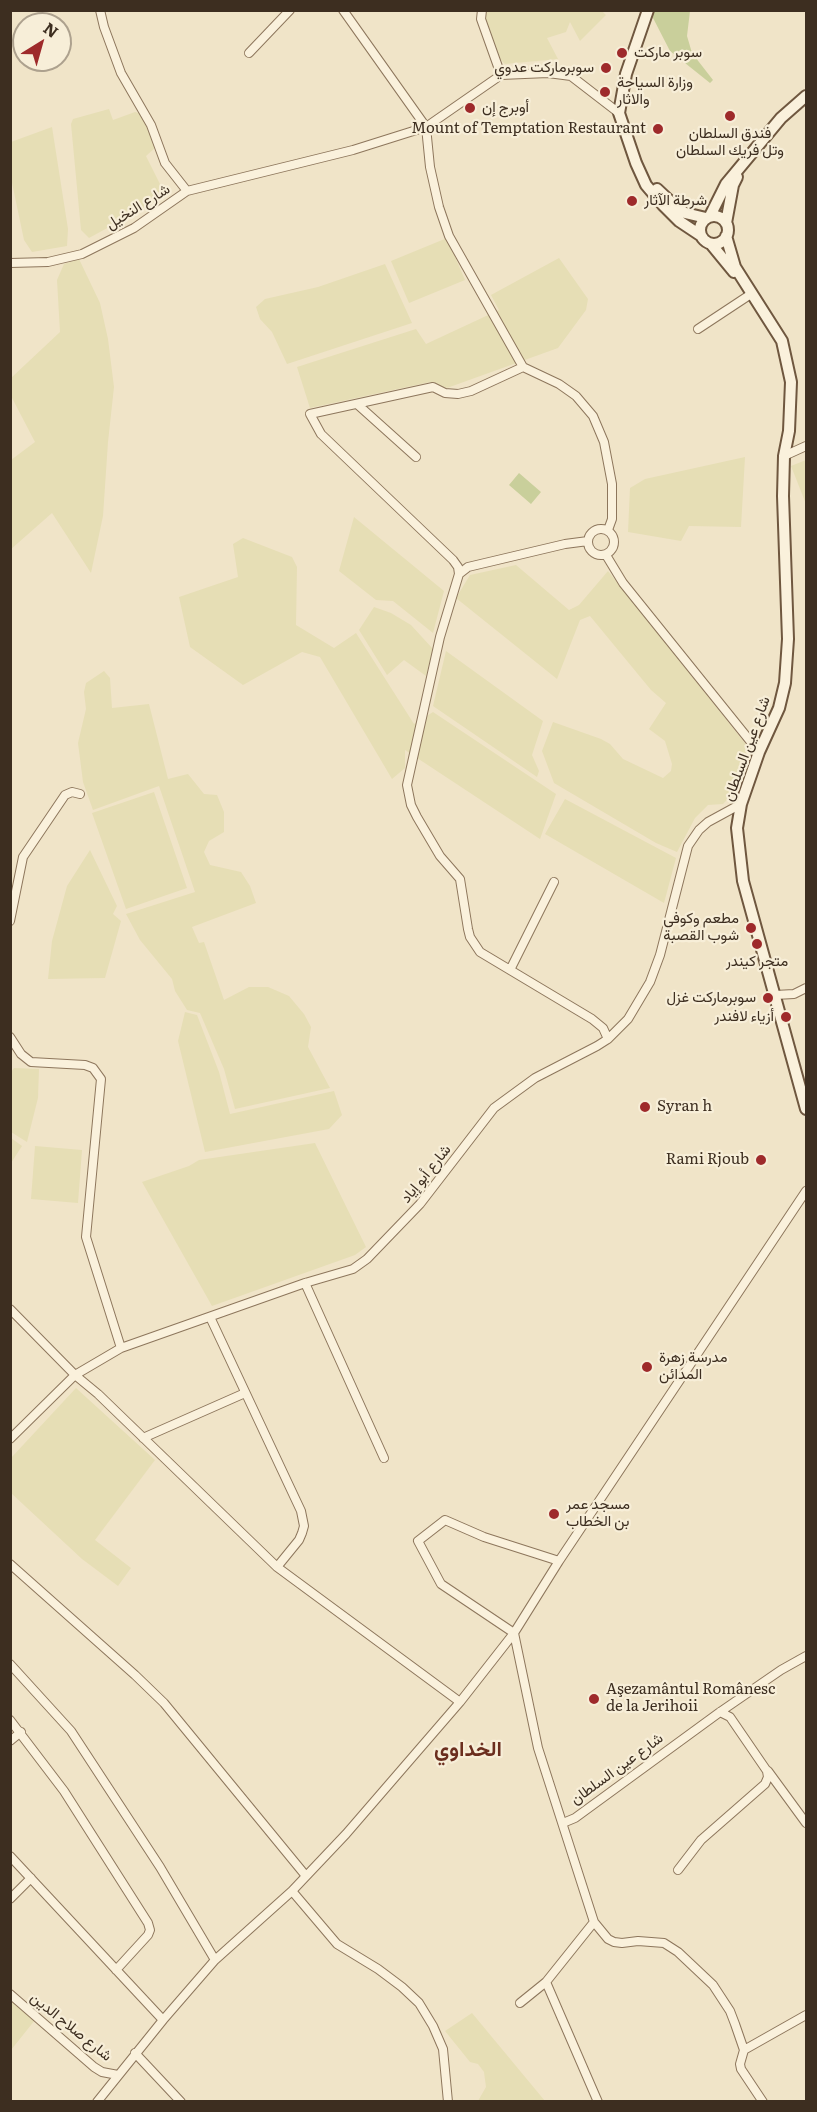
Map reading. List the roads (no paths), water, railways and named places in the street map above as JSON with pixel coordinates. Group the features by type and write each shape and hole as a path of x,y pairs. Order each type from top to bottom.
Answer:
{"main road":[{"path":"648,10 626,74 619,113 646,185 679,222 711,244 720,242 726,236 733,185 746,163"},
{"path":"700,235 700,225 708,217 726,184 746,163 781,118 807,96"},
{"path":"636,163 674,205 685,213 720,217 726,223"},
{"name":"شارع عين السلطان","path":"726,236 735,267 782,342 791,382 791,405 784,456 783,496 788,639 785,683 779,708 759,752 741,804 737,828 743,880 807,1109"},
{"name":"شارع عين السلطان","path":"711,244 751,294"}],"street":[{"name":"شارع النخيل","path":"10,263 48,262 82,254 134,228 188,191 165,163 151,125 122,73 104,27 100,10"},
{"path":"249,53 290,10"},
{"path":"343,10 426,127 430,167 439,207 450,236 523,367 559,384 576,396 593,416 604,442 612,484 612,519 608,530"},
{"path":"482,10 481,19 501,75"},
{"path":"188,191 353,150 426,127 501,75 548,73 572,76 619,113"},
{"path":"698,329 751,294"},
{"path":"523,367 465,393 445,393 433,387 310,414 321,434 458,567 459,574 440,638 406,785 417,817 440,856 460,879 468,929 474,945 480,952 592,1019 603,1028 608,1039"},
{"path":"357,404 417,457"},
{"path":"784,456 807,446"},
{"path":"595,530 608,530 615,541 613,549 606,555 593,553 588,546 589,537 595,530"},
{"path":"459,574 468,567 565,544 588,541"},
{"path":"606,555 623,583 759,752"},
{"path":"10,921 23,857 65,795 72,792 80,794"},
{"name":"شارع أبو إياد","path":"10,1439 75,1375 122,1348 305,1283 353,1269 367,1260 420,1204 494,1108 536,1078 608,1039 628,1019 655,969 688,846 708,822 741,804"},
{"path":"510,970 554,882"},
{"path":"775,995 794,994 807,988"},
{"path":"10,1037 21,1054 31,1062 85,1065 93,1068 101,1079 86,1237 122,1348"},
{"path":"135,2053 215,1960 292,1891 346,1834 459,1702 514,1633 559,1561 807,1191"},
{"path":"305,1283 384,1458"},
{"path":"10,1309 75,1375 278,1567 459,1702"},
{"path":"210,1317 301,1511 303,1526 299,1540 278,1567"},
{"path":"143,1438 245,1393"},
{"path":"559,1561 484,1537 445,1520 418,1540 441,1584 514,1633 538,1748 594,1922 608,1939 614,1942 656,1941 664,1943 678,1952 713,1985 730,2011 744,2050 741,2069 764,2102"},
{"path":"10,1564 164,1703 306,1876"},
{"name":"شارع عين السلطان","path":"563,1823 575,1818 781,1670 807,1656"},
{"path":"10,1664 71,1731 160,1867 215,1960"},
{"path":"720,1712 730,1717 807,1823"},
{"path":"10,1720 64,1791 148,1923 150,1930 148,1935 116,1970"},
{"path":"10,1741 21,1732"},
{"path":"678,1870 701,1840 765,1784 768,1777 767,1770"},
{"path":"765,1784 779,1787"},
{"path":"10,1856 163,2020"},
{"path":"10,1899 31,1878"},
{"path":"292,1891 337,1944 378,1969 419,2003 433,2026 442,2049 448,2102"},
{"path":"520,2003 546,1982 594,1922"},
{"path":"546,1982 598,2102"},
{"name":"شارع صلاح الدين","path":"10,1994 94,2067 102,2072 118,2075"},
{"path":"744,2050 807,2015"},
{"name":"شارع صلاح الدين","path":"98,2102 135,2053 181,2102"}],"place":[{"name":"سوبر ماركت","path":"622,53"},
{"name":"سوبرماركت عدوي","path":"606,68"},
{"name":"وزارة السياحة والاثار","path":"605,92"},
{"name":"أوبرج إن","path":"470,108"},
{"name":"فندق السلطان وتل فريك السلطان","path":"730,116"},
{"name":"Mount of Temptation Restaurant","path":"658,129"},
{"name":"شرطة الآثار","path":"632,201"},
{"name":"مطعم وكوفي شوب القصبة","path":"751,928"},
{"name":"متجر كيندر","path":"757,944"},
{"name":"سوبرماركت غزل","path":"768,998"},
{"name":"أزياء لافندر","path":"786,1017"},
{"name":"Syran h","path":"645,1107"},
{"name":"Rami Rjoub","path":"761,1160"},
{"name":"مدرسة زهرة المدائن","path":"647,1367"},
{"name":"مسجد عمر بن الخطاب","path":"554,1514"},
{"name":"Aşezamântul Românesc de la Jerihoii","path":"594,1699"}],"district":[{"name":"الخداوي","path":"468,1750"}]}
